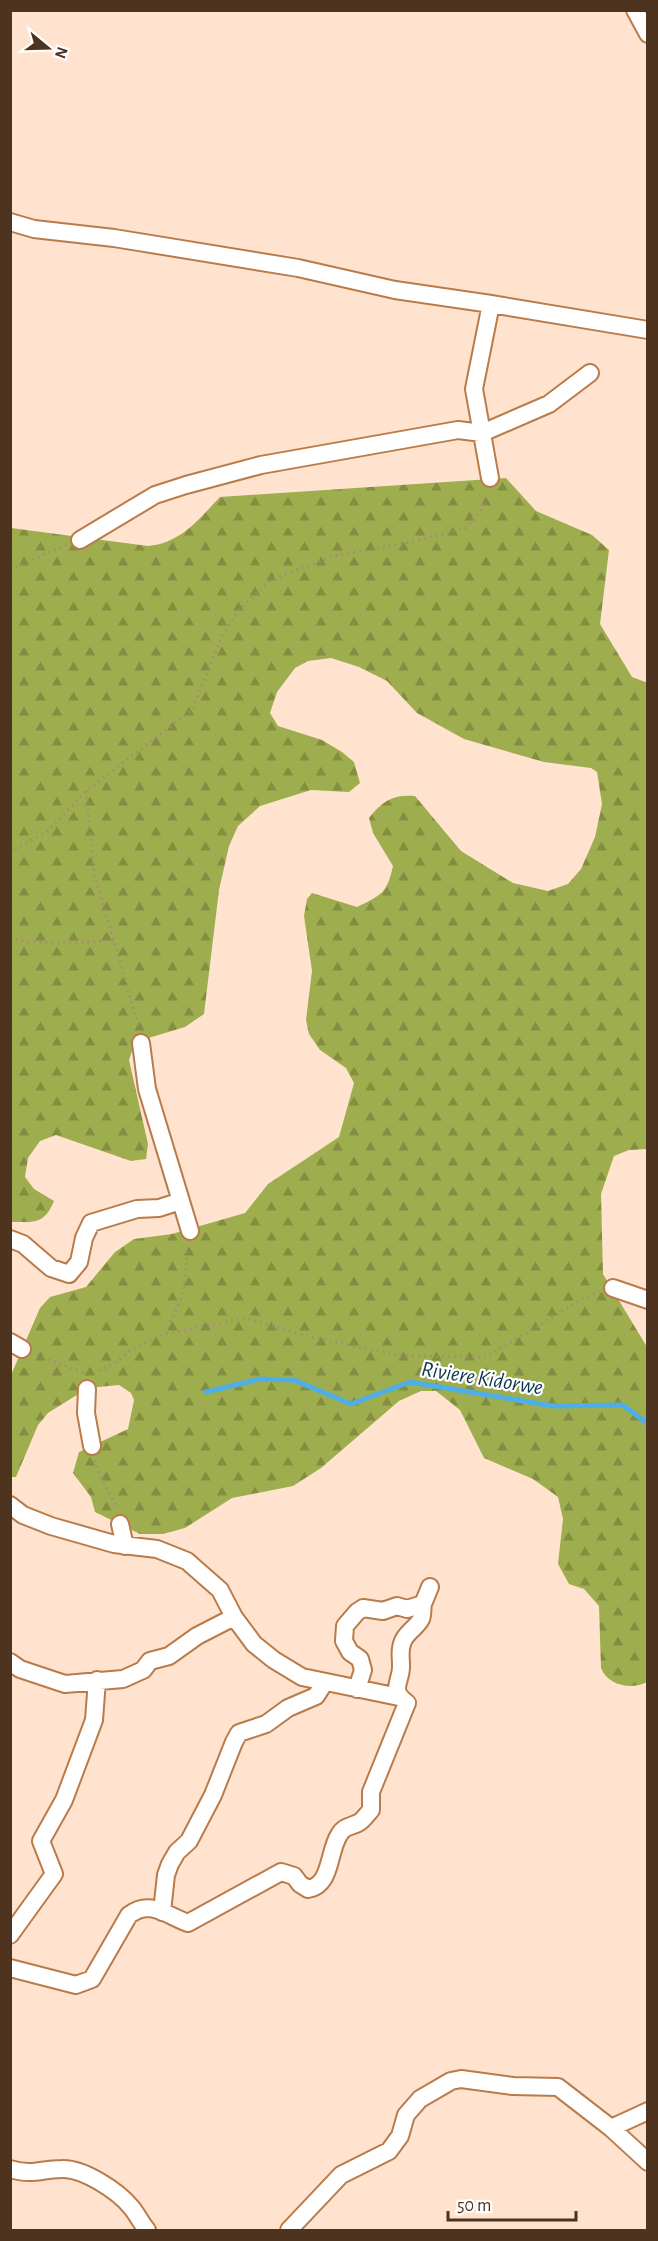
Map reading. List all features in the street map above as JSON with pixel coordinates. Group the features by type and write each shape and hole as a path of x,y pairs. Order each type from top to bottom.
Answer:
{"street":[{"path":"640,16 648,34"},
{"path":"10,222 34,229 114,238 298,268 395,290 648,330"},
{"path":"490,478 474,389 491,304"},
{"path":"80,540 155,495 230,474 284,461 458,430 482,433 549,404 590,373"},
{"path":"141,1043 147,1089 190,1231"},
{"path":"10,1239 23,1244 51,1268 69,1274 79,1262 84,1238 91,1223 137,1209 159,1208 181,1201"},
{"path":"613,1288 648,1300"},
{"path":"87,1389 86,1413 92,1446"},
{"path":"10,1505 23,1515 51,1526 125,1546 157,1549 187,1561 220,1590 234,1617 254,1644 274,1660 302,1677 399,1697 407,1703 372,1792 371,1810 359,1823 345,1827 338,1836 323,1880 315,1888 308,1889 294,1876 281,1872 188,1923 146,1906 138,1908 129,1915 92,1979 76,1985 10,1968"},
{"path":"120,1524 125,1546"},
{"path":"399,1697 396,1685 402,1666 400,1654 407,1635 421,1619 423,1604 430,1587"},
{"path":"357,1689 363,1670 360,1659 350,1652 344,1641 345,1626 363,1608 383,1611 397,1606 407,1609 423,1604"},
{"path":"10,1662 20,1670 65,1684 123,1679 142,1670 150,1661 169,1656 197,1636 234,1617"},
{"path":"10,1935 54,1874 41,1841 64,1800 94,1720 98,1680"},
{"path":"162,1912 166,1875 170,1864 177,1852 189,1841 213,1795 239,1733 266,1724 288,1708 316,1696 325,1682"},
{"path":"289,2230 341,2175 389,2151 400,2136 406,2115 420,2099 451,2082 462,2079 513,2086 558,2087 611,2128 648,2162"},
{"path":"611,2128 648,2111"},
{"path":"10,2169 25,2173 72,2170 90,2178 110,2187 131,2207 147,2230"}],"path":[{"path":"10,852 48,831 86,791 192,710 222,636 240,609 271,580 333,556 411,542 466,528 482,509 490,478"},
{"path":"10,569 80,540"},
{"path":"86,791 94,873 139,1025 141,1043"},
{"path":"10,938 22,941 81,943 114,940"},
{"path":"165,1334 184,1290 190,1231"},
{"path":"14,1346 88,1375 112,1365 135,1347 165,1334 245,1318 311,1337 404,1356 486,1357 584,1298 613,1288"},
{"path":"92,1446 98,1471 118,1511 120,1524"}],"green space":[{"path":"506,478 536,511 592,535 609,550 600,624 632,677 648,683 647,1149 629,1150 614,1156 601,1194 603,1274 647,1347 647,1682 634,1686 621,1685 604,1674 601,1668 599,1606 584,1589 569,1584 558,1564 563,1519 558,1497 533,1479 484,1458 460,1410 436,1391 421,1391 399,1401 321,1468 293,1486 232,1498 185,1528 163,1534 140,1534 95,1512 91,1497 73,1473 79,1452 128,1429 134,1400 131,1393 119,1385 88,1388 48,1413 38,1425 16,1477 11,1477 11,1375 40,1308 50,1297 86,1287 115,1252 134,1239 172,1234 245,1213 268,1184 339,1137 354,1083 346,1068 320,1050 309,1034 306,1020 312,971 304,916 307,899 312,893 357,907 378,896 386,888 393,866 373,833 369,818 374,812 395,797 415,796 461,851 513,883 548,891 568,884 581,869 595,837 602,804 597,772 591,768 544,762 464,739 417,713 387,681 359,667 331,658 308,661 295,668 277,692 270,713 278,726 322,740 342,752 354,762 360,783 349,792 311,790 260,806 238,826 229,846 219,890 204,1014 185,1027 135,1042 129,1060 148,1144 146,1159 131,1161 56,1135 40,1141 28,1158 25,1177 34,1189 54,1201 42,1218 26,1222 11,1222 11,528 148,546 170,540 188,529 220,497"}],"waterway":[{"name":"Riviere Kidorwe","path":"206,1392 260,1379 294,1380 351,1404 410,1382 553,1406 623,1405 648,1424"}]}
